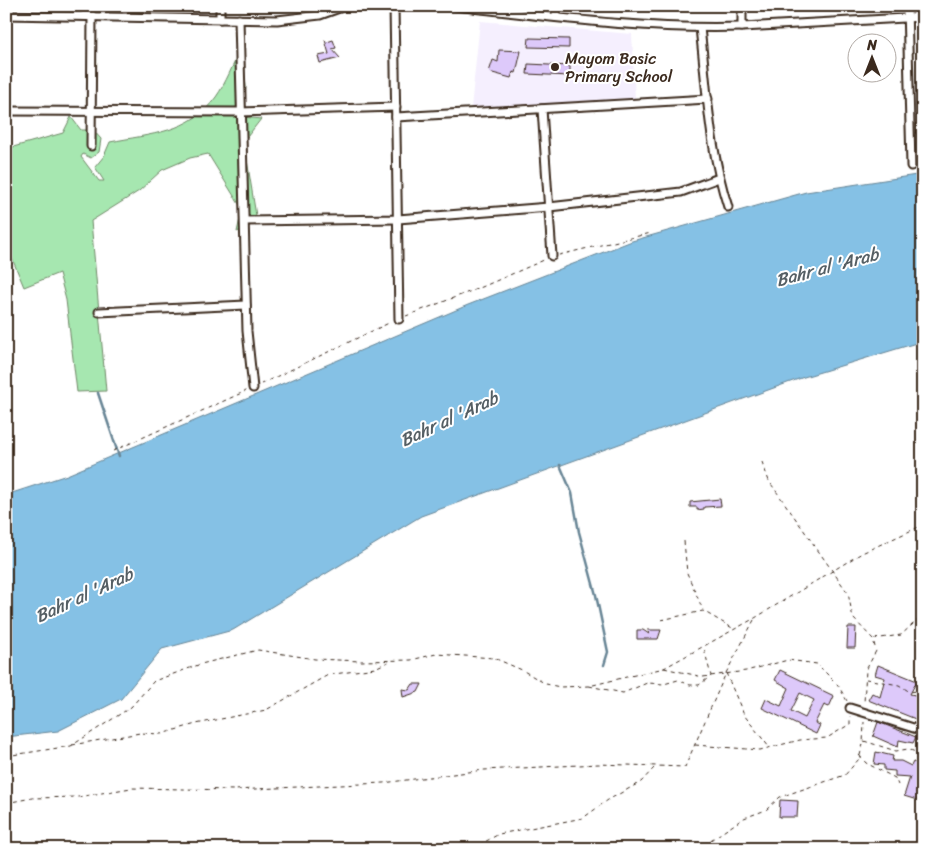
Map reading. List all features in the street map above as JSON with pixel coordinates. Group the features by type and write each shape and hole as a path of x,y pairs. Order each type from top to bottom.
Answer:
{"street":[{"path":"86,6 89,15 92,112 91,146"},
{"path":"220,6 220,19"},
{"path":"6,14 276,20 320,15 346,6"},
{"path":"394,6 400,319"},
{"path":"455,6 618,24 700,28 923,17"},
{"path":"556,6 556,17"},
{"path":"742,6 742,27"},
{"path":"906,6 911,166"},
{"path":"239,19 247,331 253,388"},
{"path":"700,28 719,178 728,207"},
{"path":"396,117 708,99"},
{"path":"6,111 241,112 396,107"},
{"path":"542,109 552,256"},
{"path":"245,221 398,219 549,206 682,192 719,178"},
{"path":"99,312 246,304"},
{"path":"850,708 923,732"}],"path":[{"path":"113,451 400,319 482,287 552,256 582,251 652,233"},
{"path":"697,849 744,818 766,810 780,797 844,775 857,762 863,741 866,670 876,651 873,639 853,618 848,593 769,481 762,462"},
{"path":"71,746 131,707 154,681 200,664 258,650 315,659 411,660 436,654 494,658 522,670 546,684 560,687 589,686 664,668 755,618 862,553 923,525"},
{"path":"684,541 687,573 703,611 735,629"},
{"path":"660,620 703,611"},
{"path":"873,639 901,635 923,616"},
{"path":"6,803 32,798 78,797 131,788 234,790 383,783 484,770 598,764 685,767 726,674 755,618"},
{"path":"704,647 711,676"},
{"path":"6,756 140,733 161,734 196,724 266,710 328,675 375,668 393,660"},
{"path":"664,668 691,676 711,676 788,660 817,664 838,686 850,708 850,724 827,738 800,740 760,750 694,745"},
{"path":"726,674 744,715 769,748"},
{"path":"589,686 623,693 647,683 664,684 678,680 690,685 699,685 711,676"},
{"path":"866,679 899,685 910,692 923,690"},
{"path":"863,741 896,750 908,749 923,755"},
{"path":"859,755 866,763 895,778 898,785"},
{"path":"472,849 499,834 583,818 608,800 641,782 656,766"}],"shaded area":[{"name":"Mayom Basic Primary School","path":"480,21 632,34 635,100 471,108"}],"green space":[{"path":"241,49 246,86 243,117 261,119 244,141 257,222 237,232 242,209 208,154 190,158 162,170 139,191 91,221 106,391 77,392 66,300 59,273 24,287 6,244 6,149 63,133 71,117 81,130 93,130 101,139 99,152 91,158 83,154 81,157 99,181 104,181 95,167 104,156 110,142 168,130 194,118 206,109 216,97"}],"water":[{"name":"Bahr al 'Arab","path":"923,174 923,341 804,377 421,516 233,630 162,649 121,699 58,731 6,737 6,495 67,475 468,305 632,241 806,192"}],"building":[{"path":"529,38 569,39 569,48 528,47"},
{"path":"325,40 327,42 333,40 336,48 332,49 340,58 320,63 318,56 329,54"},
{"path":"499,50 521,51 516,73 513,72 511,78 489,72 493,60 498,62"},
{"path":"528,64 570,66 570,76 527,74"},
{"path":"720,499 721,506 704,507 704,509 697,510 697,507 690,507 690,502"},
{"path":"848,627 856,627 855,648 847,648"},
{"path":"637,630 643,630 649,634 648,630 661,630 658,639 637,639"},
{"path":"878,665 917,681 910,694 920,696 918,709 923,712 923,722 868,700 872,693 880,697 885,678 875,675"},
{"path":"780,670 834,696 829,707 824,705 815,723 820,725 816,734 762,708 766,699 781,706 789,688 775,680","holes":["800,693 814,700 805,718 791,711"]},
{"path":"413,684 422,684 418,692 403,697 402,689 409,690"},
{"path":"878,722 916,737 913,743 899,740 898,747 873,736"},
{"path":"876,752 893,756 892,761 901,761 911,766 913,762 923,765 923,791 919,789 917,800 904,796 910,777 895,776 895,771 884,770 884,765 874,764"},
{"path":"780,800 798,801 797,817 779,817"}],"waterway":[{"path":"98,393 119,456"},
{"path":"560,465 572,493 579,532 596,595 608,652 604,665"}],"place":[{"name":"Mayom Basic Primary School","path":"555,67"}]}
